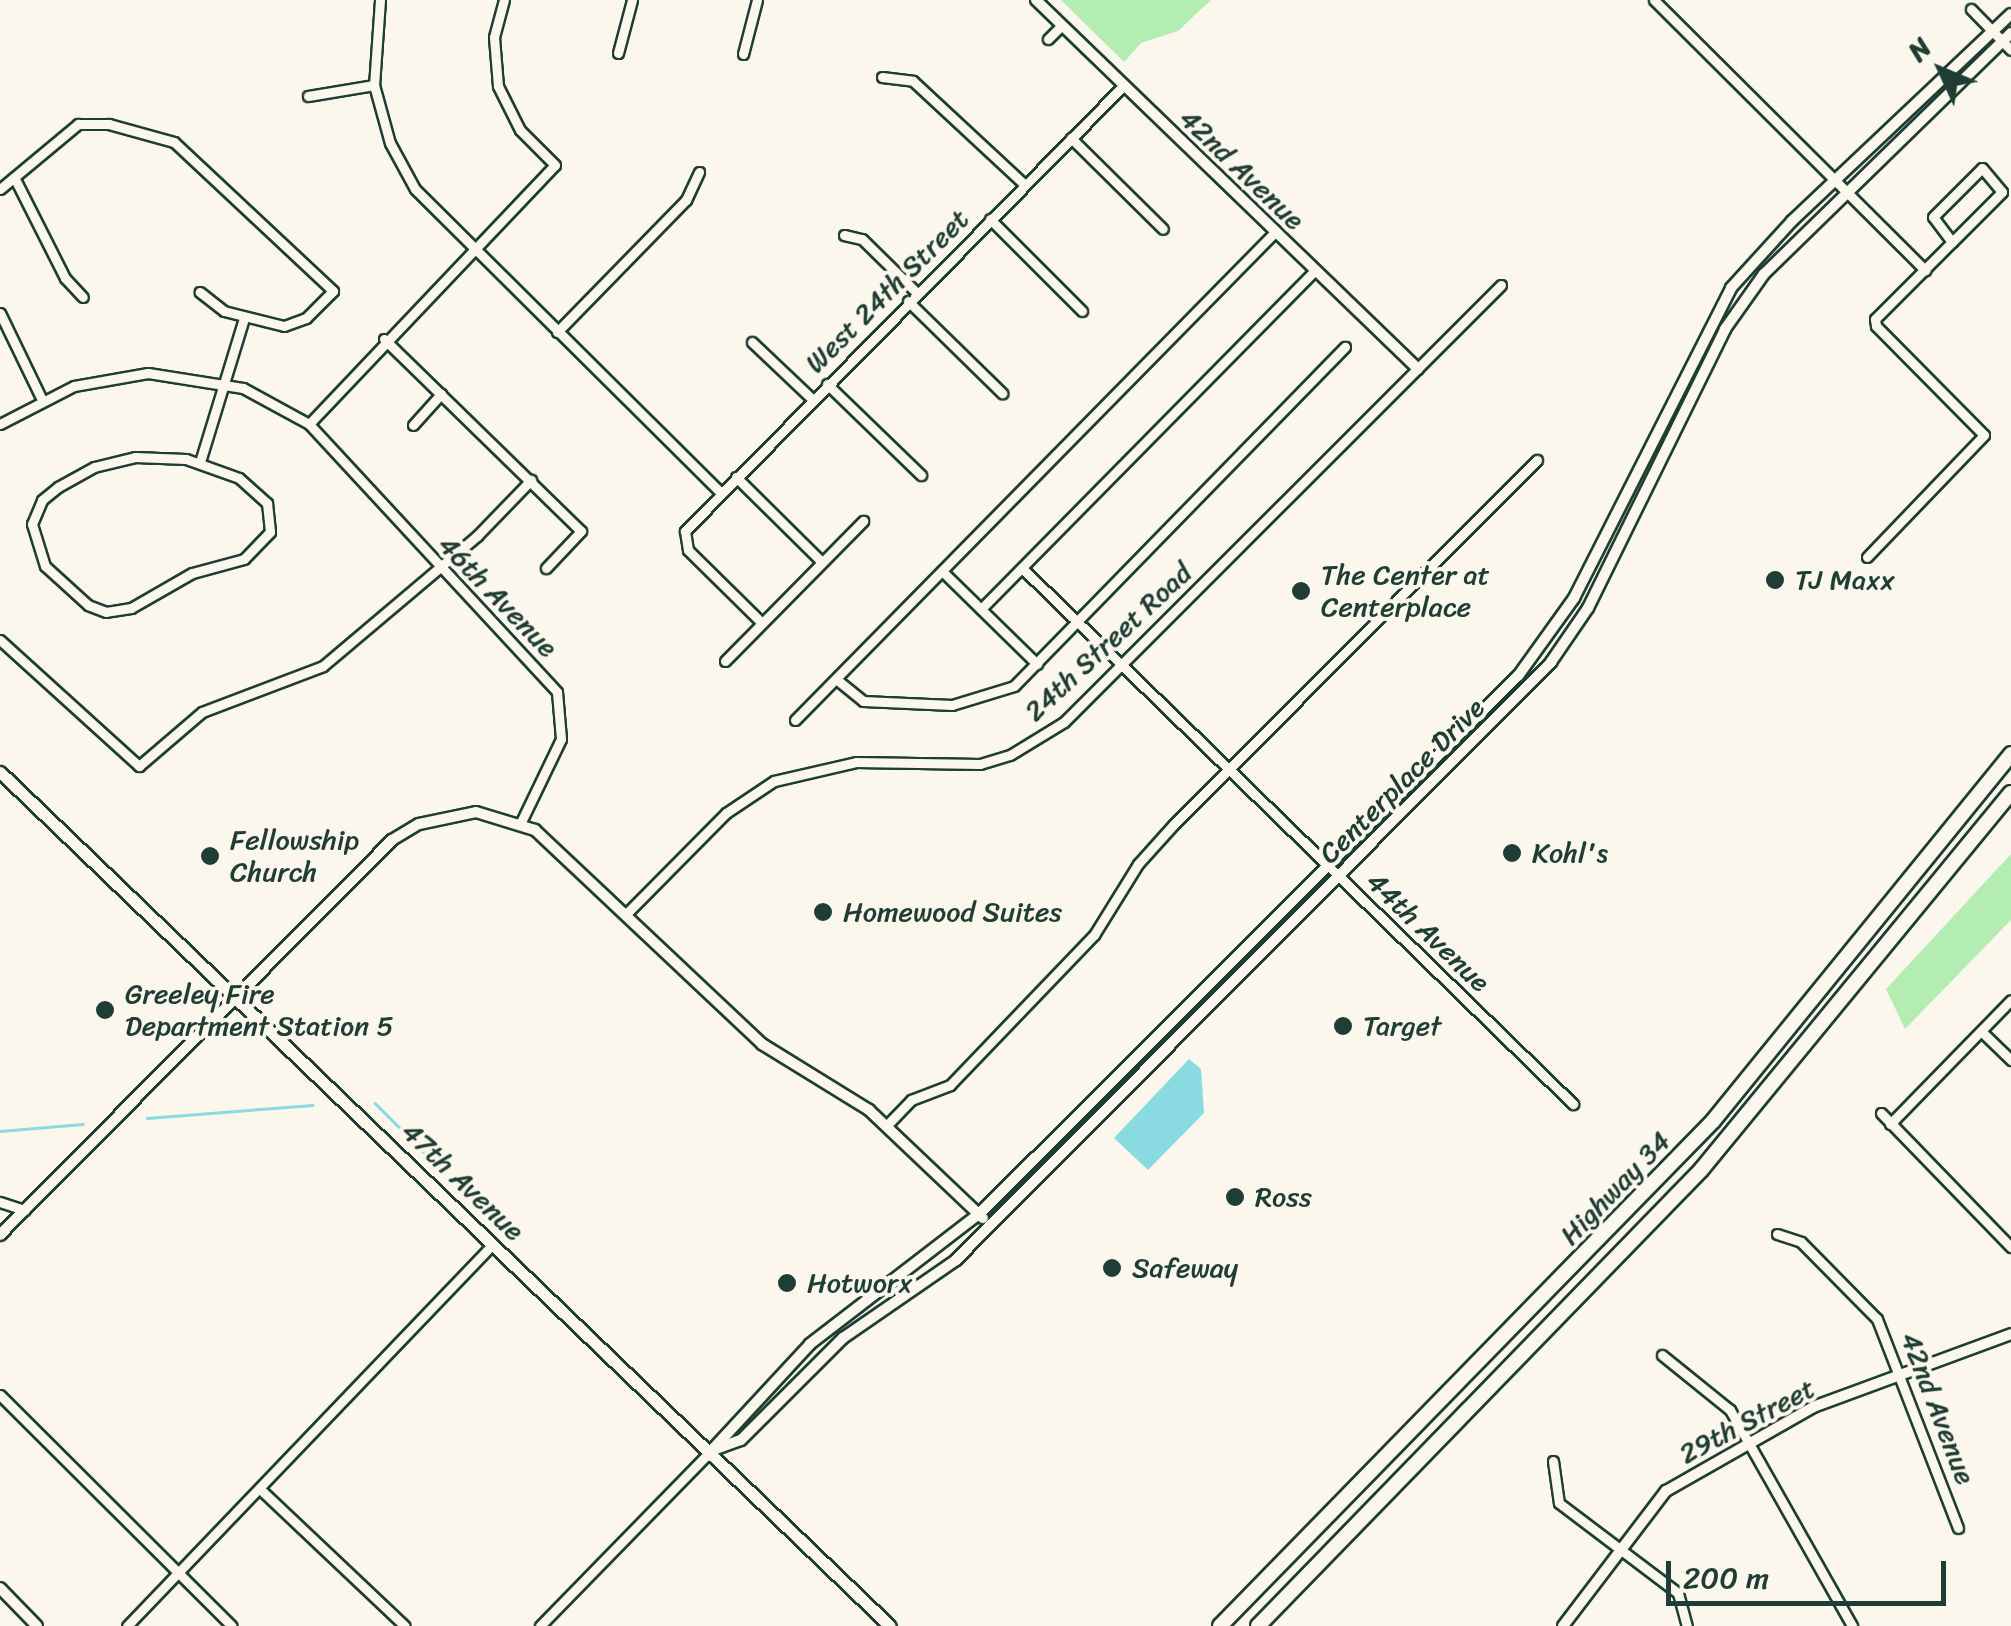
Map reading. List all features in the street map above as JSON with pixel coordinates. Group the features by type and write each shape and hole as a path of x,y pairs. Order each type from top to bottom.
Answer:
{"highway":[{"name":"Highway 34","path":"1220,1626 1642,1198 2011,754"},
{"name":"Highway 34","path":"1258,1626 1676,1196 2011,794"},
{"path":"1838,963 1858,978"}],"main road":[{"name":"47th Avenue","path":"0,772 712,1450 890,1626"}],"street":[{"path":"380,0 374,85 390,143 414,188 470,249 721,493"},
{"path":"309,424 384,339 555,165 503,103 494,62 504,0"},
{"path":"618,53 632,0"},
{"path":"743,54 757,0"},
{"name":"42nd Avenue","path":"1036,0 1418,369"},
{"path":"1654,0 1837,178 1924,270"},
{"path":"1972,9 2008,41"},
{"name":"Centerplace Drive","path":"540,1626 810,1344 979,1214 1540,651 1574,598 1712,319 1750,264 2011,14"},
{"path":"1048,39 1062,26"},
{"name":"Centerplace Drive","path":"712,1450 741,1440 842,1338 956,1260 1551,662 1588,608 1725,329 1764,274 2008,41"},
{"path":"882,76 913,81 1024,184"},
{"path":"308,96 374,85"},
{"name":"West 24th Street","path":"762,623 688,550 685,531 1124,85"},
{"path":"0,189 16,180 78,124 109,124 186,150 332,291 291,325 242,324 200,292"},
{"path":"1071,138 1163,229"},
{"path":"1867,558 1984,436 1876,326 1875,319 1952,242 2002,192 1982,168 1933,217 1952,242"},
{"path":"558,332 686,200 699,172"},
{"path":"16,180 65,278 83,297"},
{"path":"990,219 1082,311"},
{"path":"796,720 1275,232"},
{"path":"844,235 862,239 917,292"},
{"path":"981,609 1315,270"},
{"name":"24th Street Road","path":"626,914 726,813 774,780 824,765 950,767 1010,755 1064,722 1502,286"},
{"path":"908,302 1002,393"},
{"path":"0,313 41,398"},
{"path":"200,462 242,324"},
{"path":"384,339 581,530 546,568"},
{"path":"752,342 812,399"},
{"path":"836,679 863,700 952,705 992,697 1037,664 1344,348"},
{"name":"46th Avenue","path":"0,424 41,398 122,375 224,383 309,424 556,692 561,739 521,822"},
{"path":"827,384 921,475"},
{"path":"414,425 441,394"},
{"path":"135,457 200,462 238,478 267,503 270,532 254,554 192,573 126,610 106,612 82,600 38,557 32,532 38,508 74,476 135,457"},
{"path":"887,1125 910,1100 950,1085 1094,935 1138,864 1537,460"},
{"path":"736,477 822,562"},
{"path":"0,640 139,766 202,712 322,666 439,569 531,480"},
{"path":"725,661 863,520"},
{"name":"44th Avenue","path":"1022,568 1574,1104"},
{"path":"942,571 1037,664"},
{"path":"0,1235 373,857 419,824 476,812 521,822 626,914 762,1044 887,1125 991,1226"},
{"path":"1890,1124 2011,1000"},
{"path":"1981,1031 2011,1060"},
{"path":"1881,1113 2011,1247"},
{"path":"0,1202 25,1210"},
{"name":"42nd Avenue","path":"1776,1234 1801,1242 1877,1319 1904,1373 1958,1528"},
{"path":"127,1626 493,1244"},
{"name":"29th Street","path":"1563,1626 1618,1546 1666,1491 1813,1408 2011,1334"},
{"path":"1662,1355 1730,1410 1852,1626"},
{"path":"0,1395 232,1626"},
{"path":"1553,1460 1559,1503 1678,1592 1686,1626"},
{"path":"260,1488 405,1626"},
{"path":"0,1588 37,1626"}],"green space":[{"path":"1061,0 1211,0 1178,31 1141,43 1124,62"},
{"path":"2011,854 2011,920 1905,1029 1886,989"}],"water":[{"path":"1189,1059 1201,1069 1204,1113 1148,1170 1114,1138"}],"waterway":[{"path":"375,1103 440,1168"},
{"path":"147,1118 312,1105"},
{"path":"0,1131 83,1124"}],"place":[{"name":"TJ Maxx","path":"1775,580"},
{"name":"The Center at Centerplace","path":"1301,591"},
{"name":"Kohl's","path":"1512,853"},
{"name":"Fellowship Church","path":"210,856"},
{"name":"Homewood Suites","path":"823,912"},
{"name":"Greeley Fire Department Station 5","path":"105,1010"},
{"name":"Target","path":"1343,1026"},
{"name":"Ross","path":"1235,1197"},
{"name":"Safeway","path":"1112,1268"},
{"name":"Hotworx","path":"787,1283"}]}
